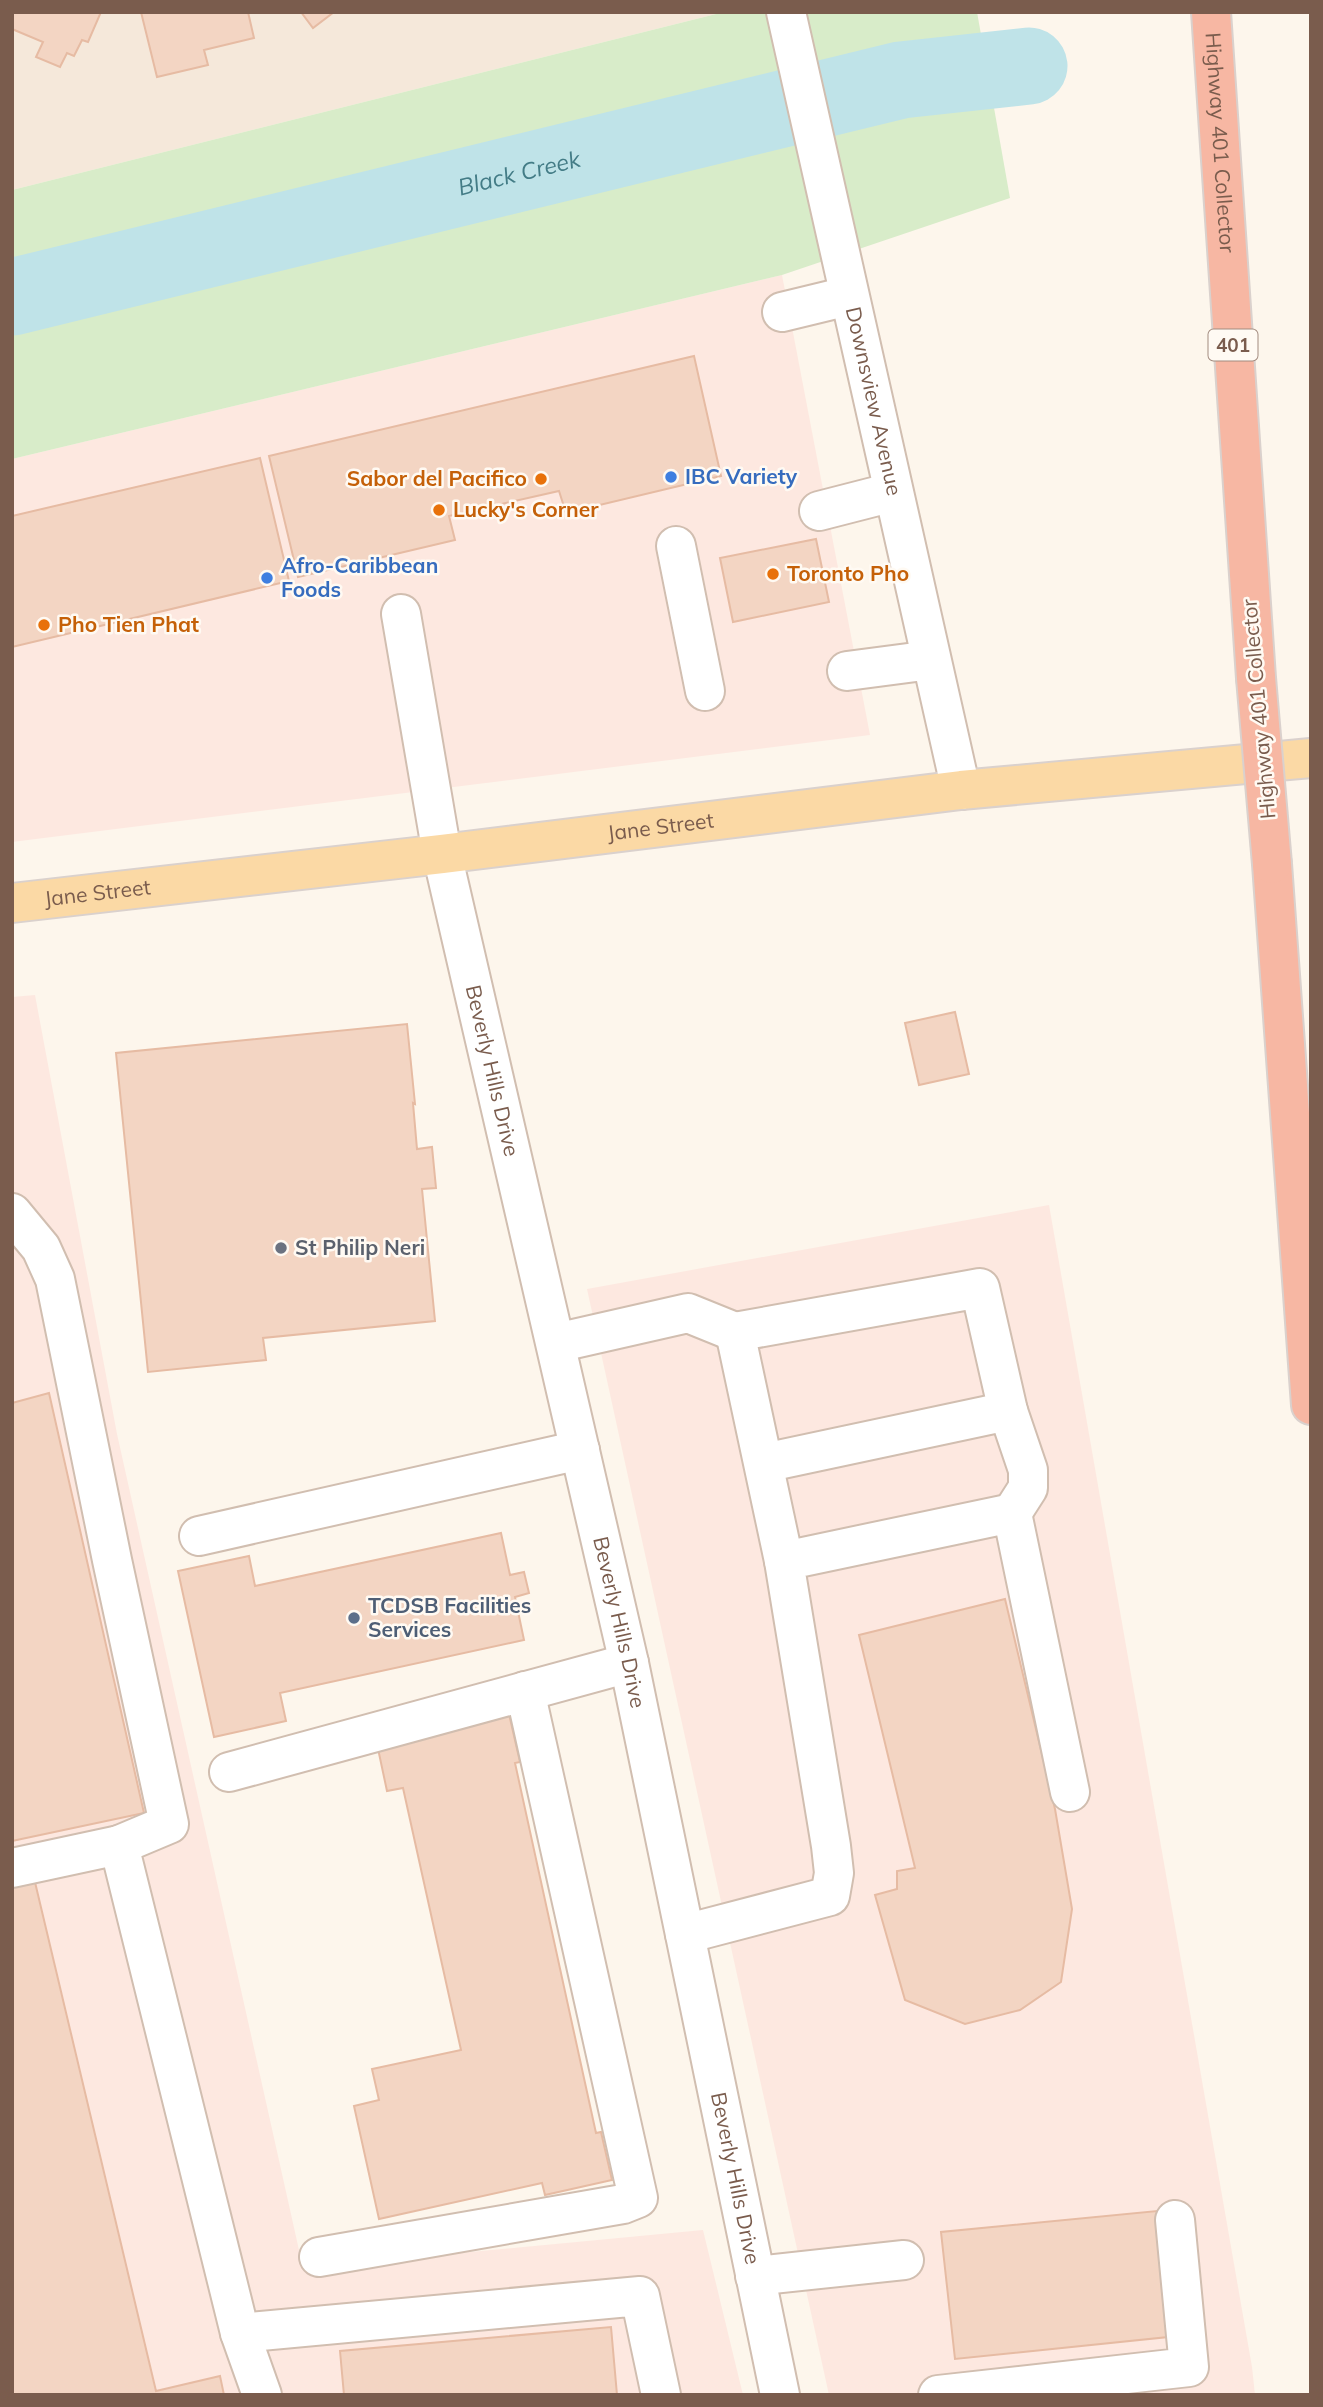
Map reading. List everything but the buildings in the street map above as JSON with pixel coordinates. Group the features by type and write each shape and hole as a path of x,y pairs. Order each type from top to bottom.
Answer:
{"highway":[{"name":"Highway 401 Collector","path":"1211,12 1256,678 1311,1405"}],"main road":[{"name":"Jane Street","path":"12,903 442,854 961,790 1311,758"}],"street":[{"name":"Downsview Avenue","path":"786,12 961,790"},
{"path":"782,312 848,296"},
{"path":"819,511 893,492"},
{"path":"676,546 705,691"},
{"name":"Beverly Hills Drive","path":"401,614 442,854 629,1663 780,2395"},
{"path":"846,671 931,660"},
{"path":"12,1213 41,1248 55,1279 169,1824 118,1845 12,1868"},
{"path":"556,1343 688,1313 735,1332 980,1288 1008,1411 1028,1470 1028,1488 1012,1513 1070,1792"},
{"path":"685,1934 830,1896 834,1873 785,1561 735,1332"},
{"path":"764,1463 1008,1411"},
{"path":"199,1536 580,1450"},
{"path":"785,1561 1012,1513"},
{"path":"229,1772 629,1663"},
{"path":"319,2257 623,2204 638,2198 525,1692"},
{"path":"118,1845 240,2333 262,2395"},
{"path":"938,2395 1189,2367 1175,2220"},
{"path":"755,2276 904,2260"},
{"path":"240,2333 640,2296 661,2395"}],"shaded area":[{"path":"12,12 724,12 12,190"},
{"path":"782,275 870,735 12,842 12,459"},
{"path":"35,995 117,1434 303,2268 703,2230 743,2395 12,2395 12,997"},
{"path":"1049,1205 1255,2395 829,2395 587,1289"}],"green space":[{"path":"724,12 977,12 1010,198 782,275 12,459 12,190"}],"waterway":[{"name":"Black Creek","path":"12,297 901,80 1029,66"}],"place":[{"name":"IBC Variety","path":"671,477"},
{"name":"Sabor del Pacifico","path":"541,479"},
{"name":"Lucky's Corner","path":"439,510"},
{"name":"Toronto Pho","path":"773,574"},
{"name":"Afro-Caribbean Foods","path":"267,578"},
{"name":"Pho Tien Phat","path":"44,625"},
{"name":"St Philip Neri","path":"281,1248"},
{"name":"TCDSB Facilities Services","path":"354,1618"}]}
